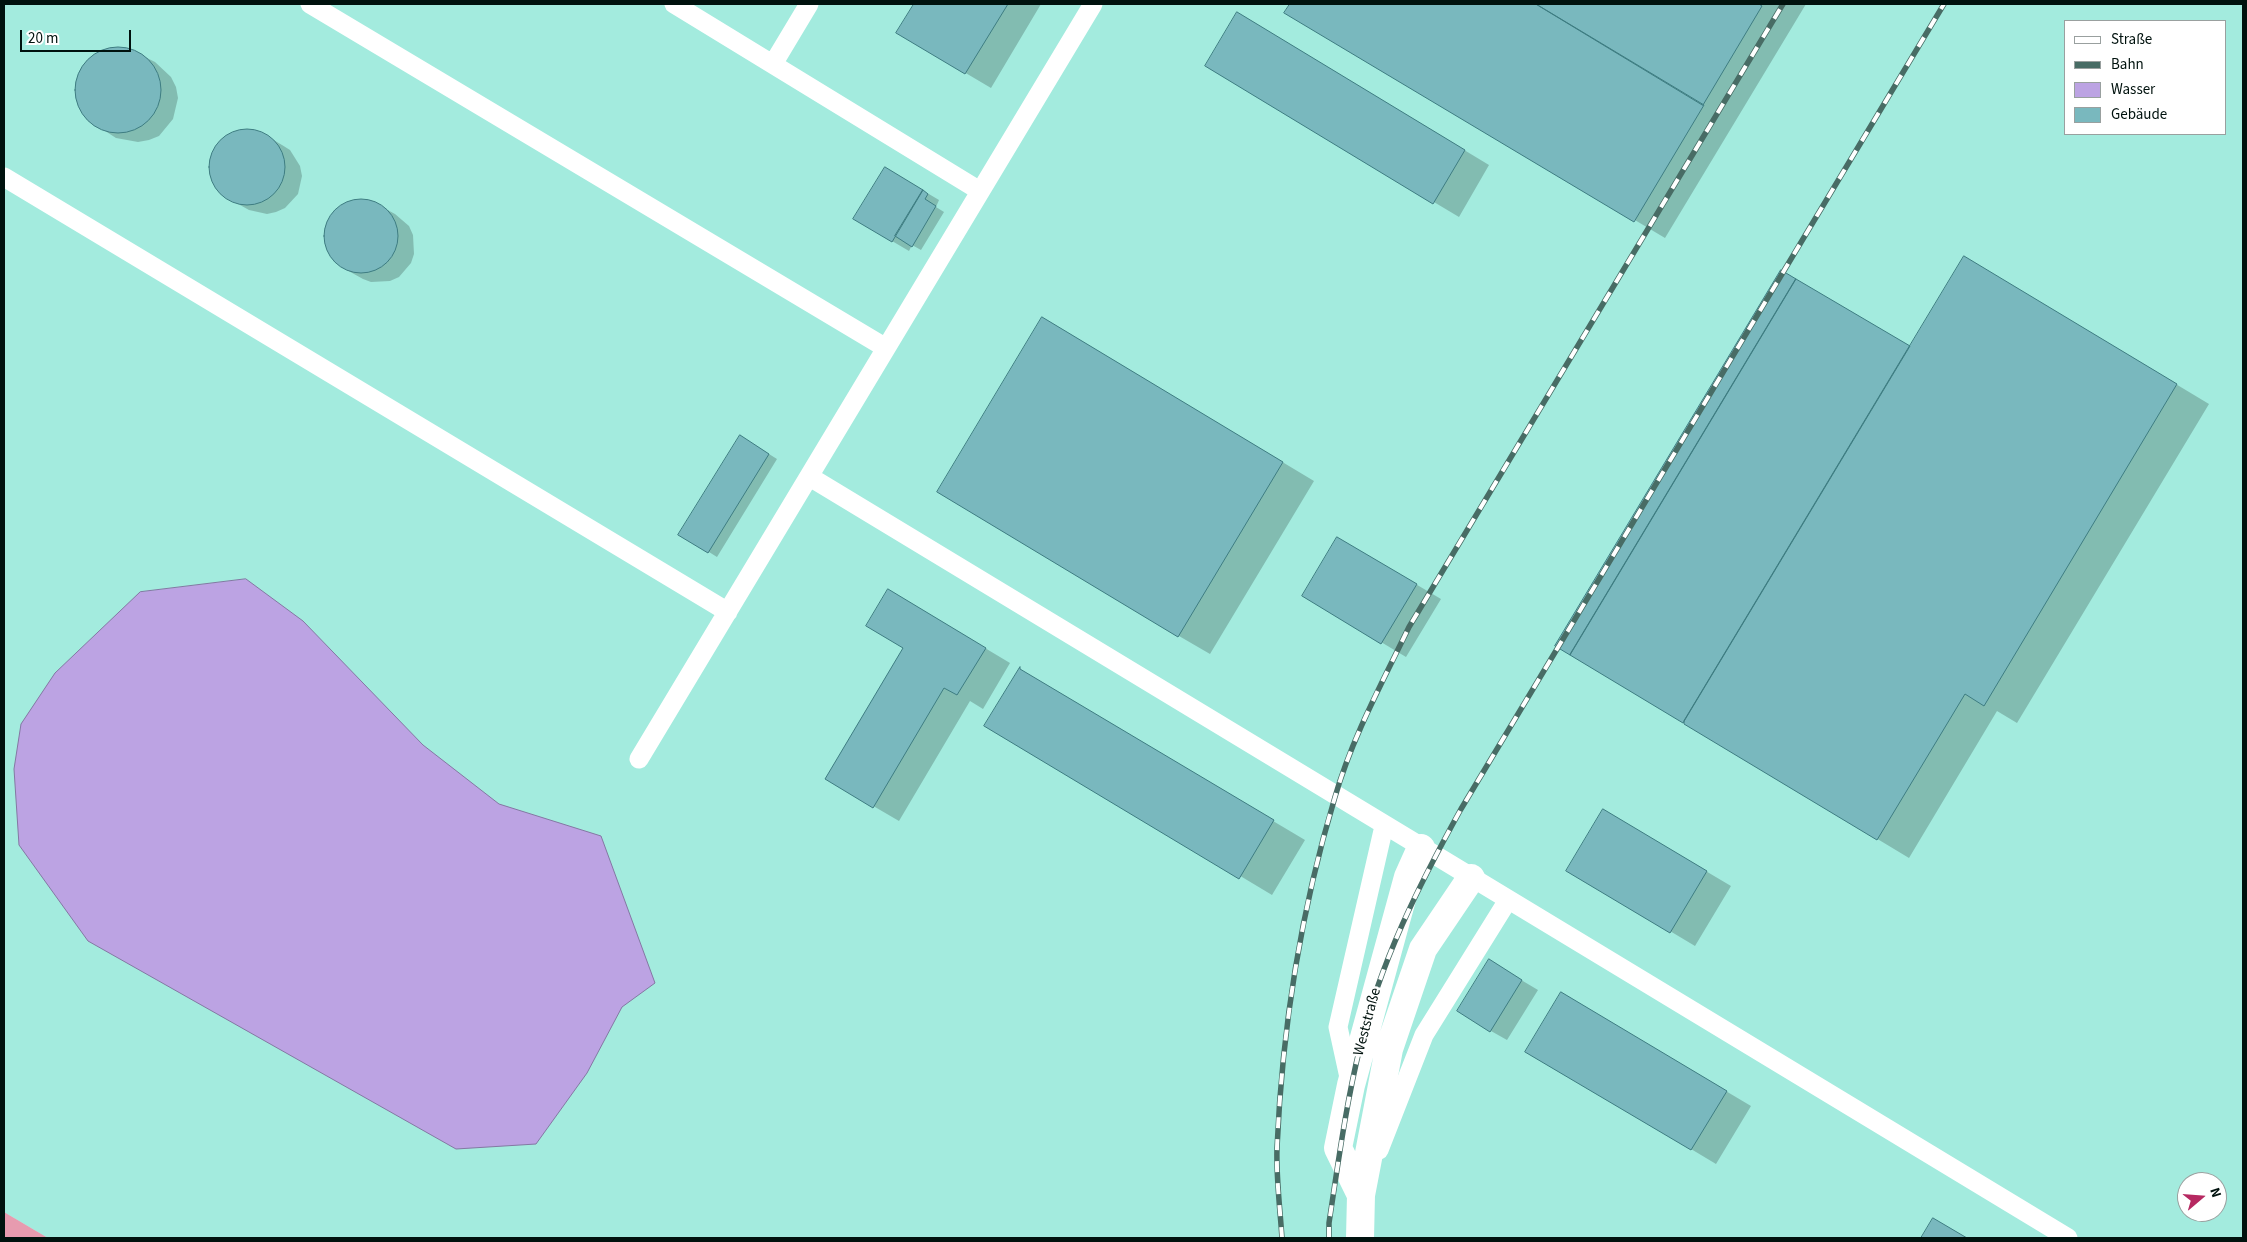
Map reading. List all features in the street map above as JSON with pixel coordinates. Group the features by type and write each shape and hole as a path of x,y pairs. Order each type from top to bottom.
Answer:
{"street":[{"name":"Weststraße","path":"1361,1195 1338,1148 1351,1085 1408,876 1421,848"},
{"name":"Weststraße","path":"1360,1238 1361,1195 1389,1049 1423,949 1470,878"}],"lane":[{"path":"310,4 886,348"},
{"path":"674,4 980,191"},
{"path":"773,64 809,4"},
{"path":"639,759 1093,4"},
{"path":"4,177 728,612"},
{"path":"810,477 1384,826 2068,1238"},
{"path":"1351,1085 1338,1027 1384,826"},
{"path":"1361,1195 1424,1035 1508,900"}],"shaded area":[{"path":"4,4 2243,4 2243,1238 48,1238 4,1212"},
{"path":"4,1212 48,1238 4,1238"}],"water":[{"path":"246,579 303,621 423,745 499,804 601,836 655,983 622,1007 587,1073 536,1144 456,1149 88,941 19,845 14,769 21,724 55,673 140,592"}],"building":[{"path":"914,4 1008,4 965,74 896,33"},
{"path":"1290,4 1536,4 1704,105 1634,222 1284,13"},
{"path":"1536,4 1759,4 1762,6 1703,105"},
{"path":"1237,12 1465,150 1433,204 1205,66"},
{"path":"118,47 135,50 149,59 158,73 161,90 158,107 149,121 135,130 118,133 101,130 87,121 78,107 75,90 78,73 87,59 101,50"},
{"path":"247,129 261,132 274,140 282,153 285,167 282,181 274,194 261,202 247,205 233,202 220,194 212,181 209,167 212,153 220,140 233,132"},
{"path":"885,167 923,190 892,242 853,219"},
{"path":"923,190 928,194 925,199 936,206 912,247 895,236"},
{"path":"354,199 368,199 382,205 392,215 398,229 398,243 392,257 382,267 368,273 354,273 340,267 330,257 324,243 324,229 330,215 340,205"},
{"path":"1964,256 2177,384 1984,706 1965,694 1877,840 1684,724 1684,721"},
{"path":"1781,270 1796,279 1570,655 1555,646"},
{"path":"1796,279 1910,346 1683,723 1570,655"},
{"path":"1042,317 1283,462 1178,637 937,492"},
{"path":"740,435 769,454 708,553 678,535"},
{"path":"1337,537 1417,584 1381,644 1302,596"},
{"path":"888,589 986,648 957,695 944,688 873,808 825,779 903,648 866,626"},
{"path":"1020,667 1020,669 1274,820 1239,879 984,726"},
{"path":"1603,809 1707,871 1670,933 1566,871"},
{"path":"1489,959 1522,980 1490,1032 1457,1011"},
{"path":"1561,992 1727,1091 1691,1150 1525,1052"},
{"path":"1933,1218 1967,1238 1921,1238"}],"railway":[{"path":"1282,1238 1277,1148 1283,1059 1295,971 1312,883 1335,797 1350,753 1368,711 1409,627 1783,4"},
{"path":"1329,1238 1329,1223 1343,1134 1368,1015 1402,925 1430,866 1461,809 1944,4"}]}
